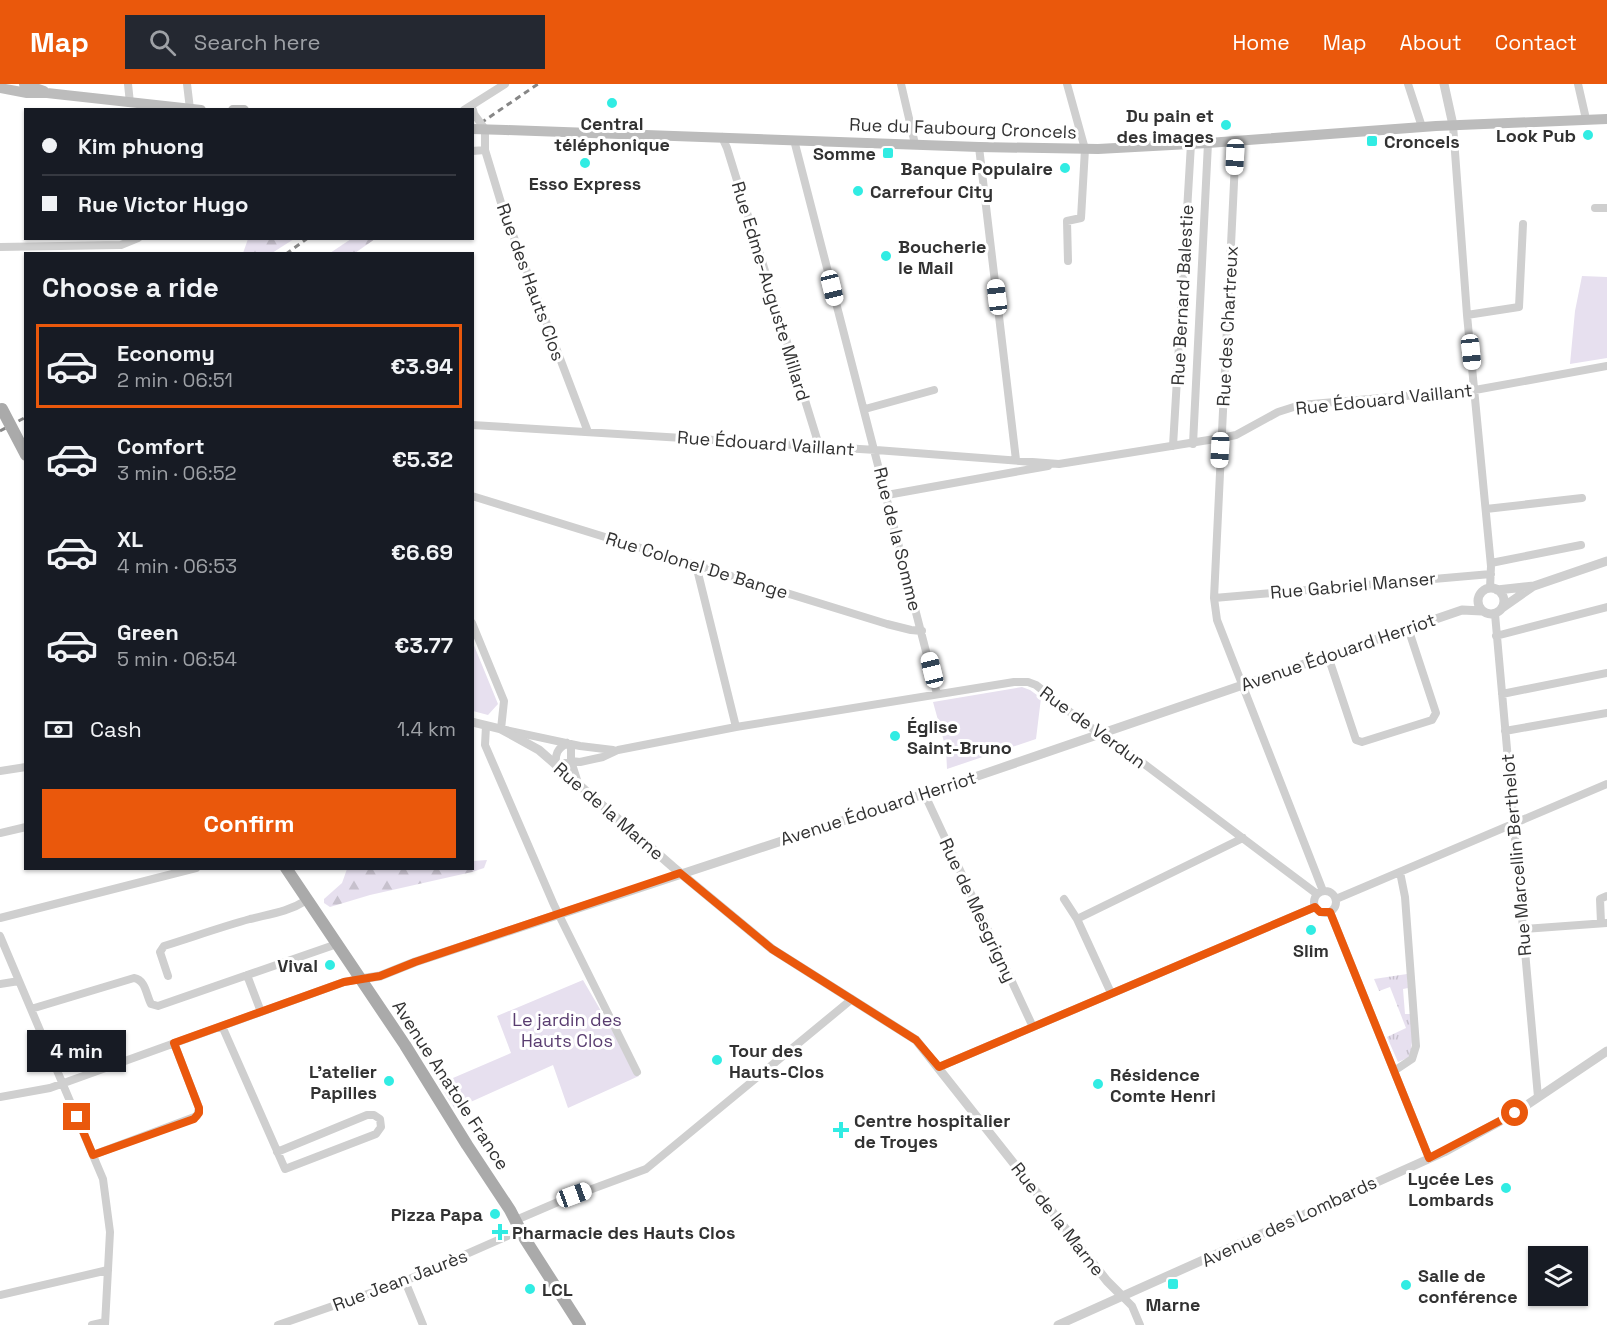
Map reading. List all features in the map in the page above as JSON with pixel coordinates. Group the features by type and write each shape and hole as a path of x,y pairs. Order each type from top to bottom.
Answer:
{"main road":[{"path":"24,84 47,93"},
{"path":"0,88 27,93 47,93 178,108"},
{"name":"Rue du Faubourg Croncels","path":"474,129 979,147 1085,148 1208,143 1453,125 1607,119"},
{"path":"1,407 24,451"},
{"name":"Avenue Anatole France","path":"287,870 405,1045 580,1325"}],"street":[{"path":"128,84 130,103"},
{"path":"187,84 196,108"},
{"path":"469,108 505,84"},
{"path":"901,84 915,144"},
{"path":"1067,84 1085,148 1081,218 1067,221 1068,261"},
{"path":"1408,84 1422,127"},
{"path":"1444,84 1453,125 1467,315 1491,574 1494,589 1503,596 1498,611"},
{"path":"1578,84 1586,119"},
{"path":"474,114 485,129"},
{"name":"Rue des Hauts Clos","path":"485,129 485,147 502,206 588,432"},
{"name":"Rue Edme-Auguste Millard","path":"722,137 818,447"},
{"name":"Rue de la Somme","path":"794,140 876,450 937,694"},
{"name":"Rue des Chartreux","path":"1236,141 1214,598 1217,620 1320,893"},
{"path":"1193,444 1208,143"},
{"name":"Rue Bernard Balestie","path":"1173,446 1191,144"},
{"path":"474,150 485,147"},
{"path":"979,147 1016,460"},
{"path":"1595,208 1607,208"},
{"path":"1467,315 1519,307 1523,224"},
{"path":"0,247 78,250 121,245 133,240"},
{"name":"Rue Édouard Vaillant","path":"887,495 1236,435 1278,412 1300,405 1474,390 1607,366"},
{"path":"865,409 934,390"},
{"name":"Rue Édouard Vaillant","path":"474,425 876,450 1059,464"},
{"name":"Rue Colonel De Bange","path":"474,497 887,624 922,631"},
{"path":"1486,508 1582,498"},
{"path":"1491,563 1581,545"},
{"path":"1534,586 1498,611 1488,614 1482,611 1478,601 1480,594 1494,589 1534,586 1607,561"},
{"path":"696,565 736,727"},
{"name":"Rue Gabriel Manser","path":"1214,598 1491,574"},
{"name":"Avenue Édouard Herriot","path":"1462,610 1480,594"},
{"path":"1496,636 1607,607"},
{"name":"Avenue Édouard Herriot","path":"360,979 380,976 415,962 924,793 1462,610 1482,611"},
{"name":"Rue Marcellin Berthelot","path":"1498,611 1496,636 1538,1097"},
{"path":"474,628 504,701 501,729"},
{"path":"1328,656 1356,740 1362,742 1432,720 1436,713 1408,628"},
{"path":"1502,694 1607,673"},
{"name":"Rue de Verdun","path":"474,723 602,750 618,750 736,727 1014,682 1028,682 1036,685 1085,724 1101,733 1320,893"},
{"path":"1505,731 1607,713"},
{"path":"486,726 485,745 559,915 637,1072"},
{"name":"Rue de la Marne","path":"501,729 539,750 680,873 772,949 916,1040 1107,1281 1122,1296"},
{"path":"556,765 555,756 559,748 567,743 571,748 571,761 578,783"},
{"name":"Rue de Verdun","path":"556,765 603,757 618,750"},
{"path":"0,771 24,767"},
{"path":"1336,899 1607,784"},
{"name":"Rue de Mesgrigny","path":"924,793 1033,1027"},
{"path":"0,833 24,827"},
{"path":"1077,919 1243,838"},
{"path":"0,918 188,870"},
{"path":"1394,1071 1412,1059 1416,1046 1405,897 1400,872"},
{"path":"1320,893 1332,893 1336,899 1335,908 1330,912 1320,912 1315,907 1314,900 1320,893"},
{"path":"1523,929 1604,923 1600,899 1607,896"},
{"path":"1064,899 1077,919 1111,993"},
{"path":"168,976 160,952 164,946 251,919 276,914 307,900"},
{"path":"939,1067 1315,907"},
{"path":"1330,912 1429,1158"},
{"path":"0,936 103,1179 110,1232 105,1323 92,1325"},
{"path":"31,1009 134,978 140,979 143,983 151,1004 158,1006 337,944"},
{"path":"247,975 261,1012"},
{"path":"0,1097 50,1088 344,982 360,979"},
{"path":"0,984 19,981"},
{"name":"Rue Jean Jaurès","path":"278,1325 405,1281 566,1199 646,1169 852,999"},
{"path":"222,1026 277,1152 285,1169 376,1134 381,1127 380,1119 374,1115 367,1115 277,1152"},
{"path":"93,1155 197,1116 199,1108 174,1043"},
{"name":"Avenue des Lombards","path":"1058,1325 1429,1158 1515,1113 1607,1051"},
{"path":"0,1295 108,1269"},
{"path":"405,1281 423,1325"},
{"path":"1122,1296 1132,1306 1140,1325"}],"green space":[{"path":"247,240 292,240 274,252 243,252"},
{"path":"350,240 374,240 356,252 332,252"},
{"path":"1582,276 1607,277 1607,358 1570,364 1575,311"},
{"path":"474,645 498,704 488,715 474,711"},
{"path":"1022,687 1041,698 1036,739 947,769 946,749 933,702"},
{"path":"487,860 484,868 472,872 370,895 330,907 324,903 324,899 342,883 347,870 474,870 474,861"},
{"path":"1407,974 1408,988 1403,989 1405,1014 1411,1014 1413,1034 1410,1057 1398,1062 1387,1037 1406,1028 1390,987 1379,991 1374,979"},
{"name":"Le jardin des Hauts Clos","path":"583,980 639,1076 568,1108 553,1065 455,1109 439,1084 511,1053 497,1016"}],"railway":[{"path":"474,128 538,84"},
{"path":"289,252 305,240"},
{"path":"0,431 24,418"}],"place":[{"name":"Central téléphonique","path":"612,103"},
{"name":"Du pain et des images","path":"1226,125"},
{"name":"Look Pub","path":"1588,135"},
{"name":"Croncels","path":"1372,141"},
{"name":"Somme","path":"888,153"},
{"name":"Esso Express","path":"585,163"},
{"name":"Banque Populaire","path":"1065,168"},
{"name":"Carrefour City","path":"858,191"},
{"name":"Boucherie le Mail","path":"886,256"},
{"name":"Église Saint-Bruno","path":"895,736"},
{"name":"Slim","path":"1311,930"},
{"name":"Vival","path":"330,965"},
{"name":"Tour des Hauts-Clos","path":"717,1060"},
{"name":"L'atelier Papilles","path":"389,1081"},
{"name":"Résidence Comte Henri","path":"1098,1084"},
{"name":"Centre hospitalier de Troyes","path":"841,1130"},
{"name":"Lycée Les Lombards","path":"1506,1188"},
{"name":"Pizza Papa","path":"495,1214"},
{"name":"Pharmacie des Hauts Clos","path":"500,1232"},
{"name":"Marne","path":"1173,1284"},
{"name":"Salle de conférence","path":"1406,1285"},
{"name":"LCL","path":"530,1289"}],"route":[{"path":"77,1117 93,1155 194,1119 199,1113 199,1108 174,1043 344,982 380,976 415,962 680,873 772,949 916,1040 939,1067 1315,907 1323,913 1330,912 1335,921 1429,1158 1515,1113"}]}
